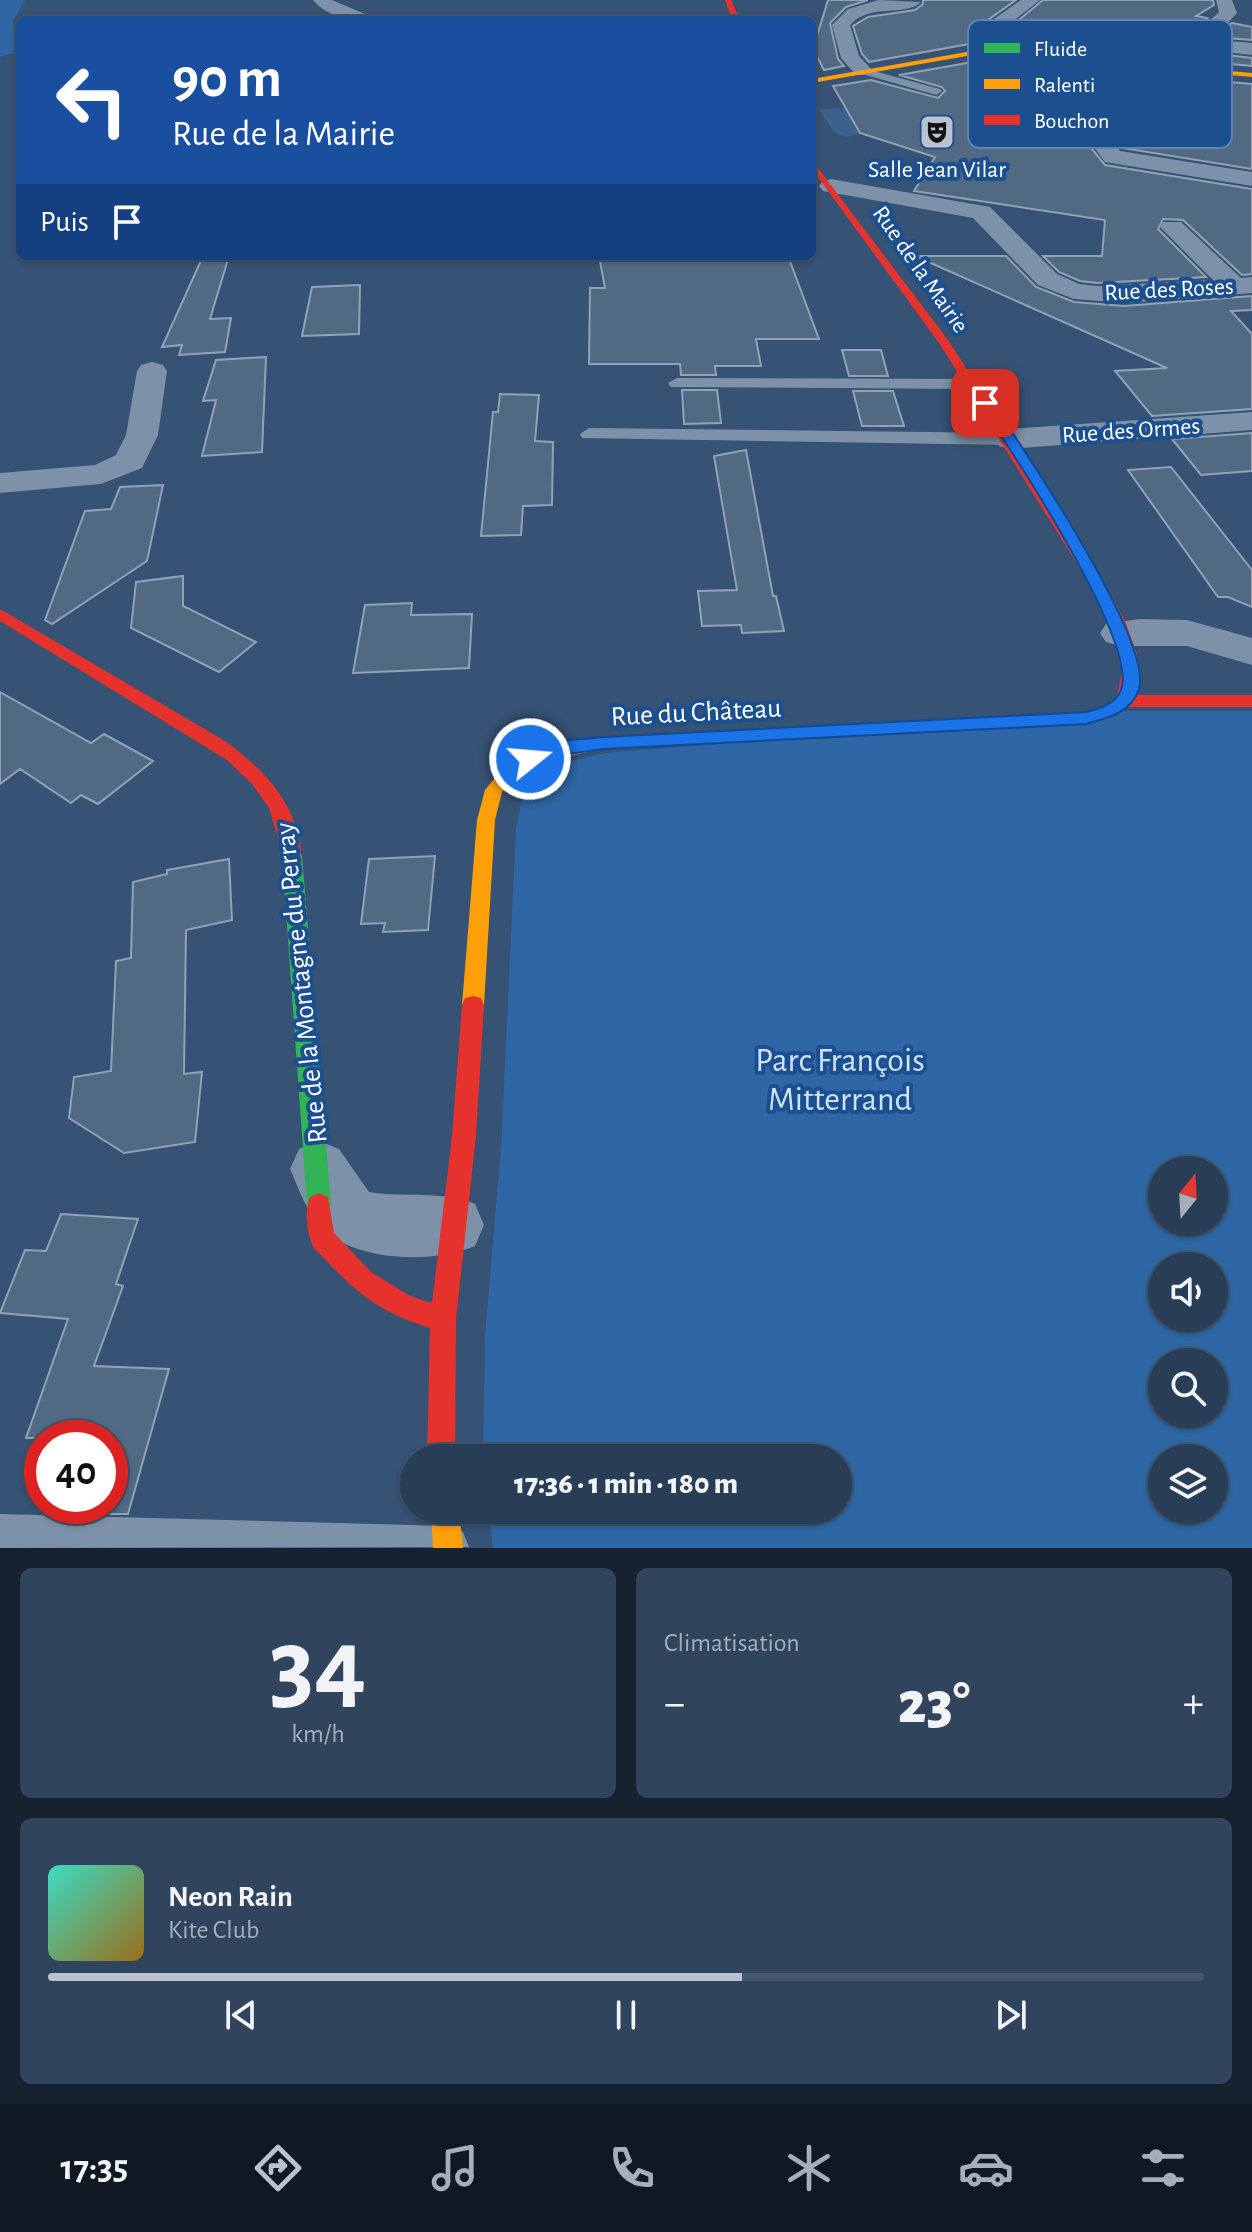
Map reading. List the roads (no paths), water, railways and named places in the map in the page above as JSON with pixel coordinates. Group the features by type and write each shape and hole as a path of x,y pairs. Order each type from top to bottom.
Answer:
{"street":[{"path":"321,0 333,9 357,16"},
{"path":"1004,20 1032,0"},
{"path":"863,71 850,58 846,46 841,25 846,16 861,9 913,2"},
{"path":"1232,47 1252,49"},
{"path":"816,80 968,54"},
{"path":"1232,73 1252,75"},
{"path":"1106,148 1113,157 1252,179"},
{"name":"Rue de la Mairie","path":"816,168 1010,439 1100,590 1120,633 1131,671 1131,687 1124,701"},
{"name":"Rue des Roses","path":"831,186 981,212 1000,225 1055,284 1083,293 1133,294 1243,286"},
{"path":"1172,227 1243,286"},
{"path":"0,483 101,474 130,461 142,435 152,371"},
{"name":"Rue des Ormes","path":"1010,439 1252,421"},
{"name":"Rue de la Montagne du Perray","path":"0,614 219,745 251,767 279,800 291,841 322,1238 348,1270 380,1298 412,1312 443,1319"},
{"path":"1120,633 1181,630 1252,652"},
{"name":"Rue du Château","path":"443,1319 464,1136 486,820 493,791 509,769 551,750 604,743 1086,718 1108,712 1124,701 1252,701"},
{"name":"Rue de la Montagne du Perray","path":"319,1169 347,1212 378,1223 405,1227 454,1225"},
{"path":"441,1444 443,1319"}],"lane":[{"path":"863,71 936,91"},
{"path":"677,383 972,384"},
{"path":"589,434 1010,439"},
{"path":"0,1535 447,1535"}],"place":[{"name":"Salle Jean Vilar","path":"937,132"}],"park label":[{"name":"Parc François Mitterrand","path":"840,1078"}]}
